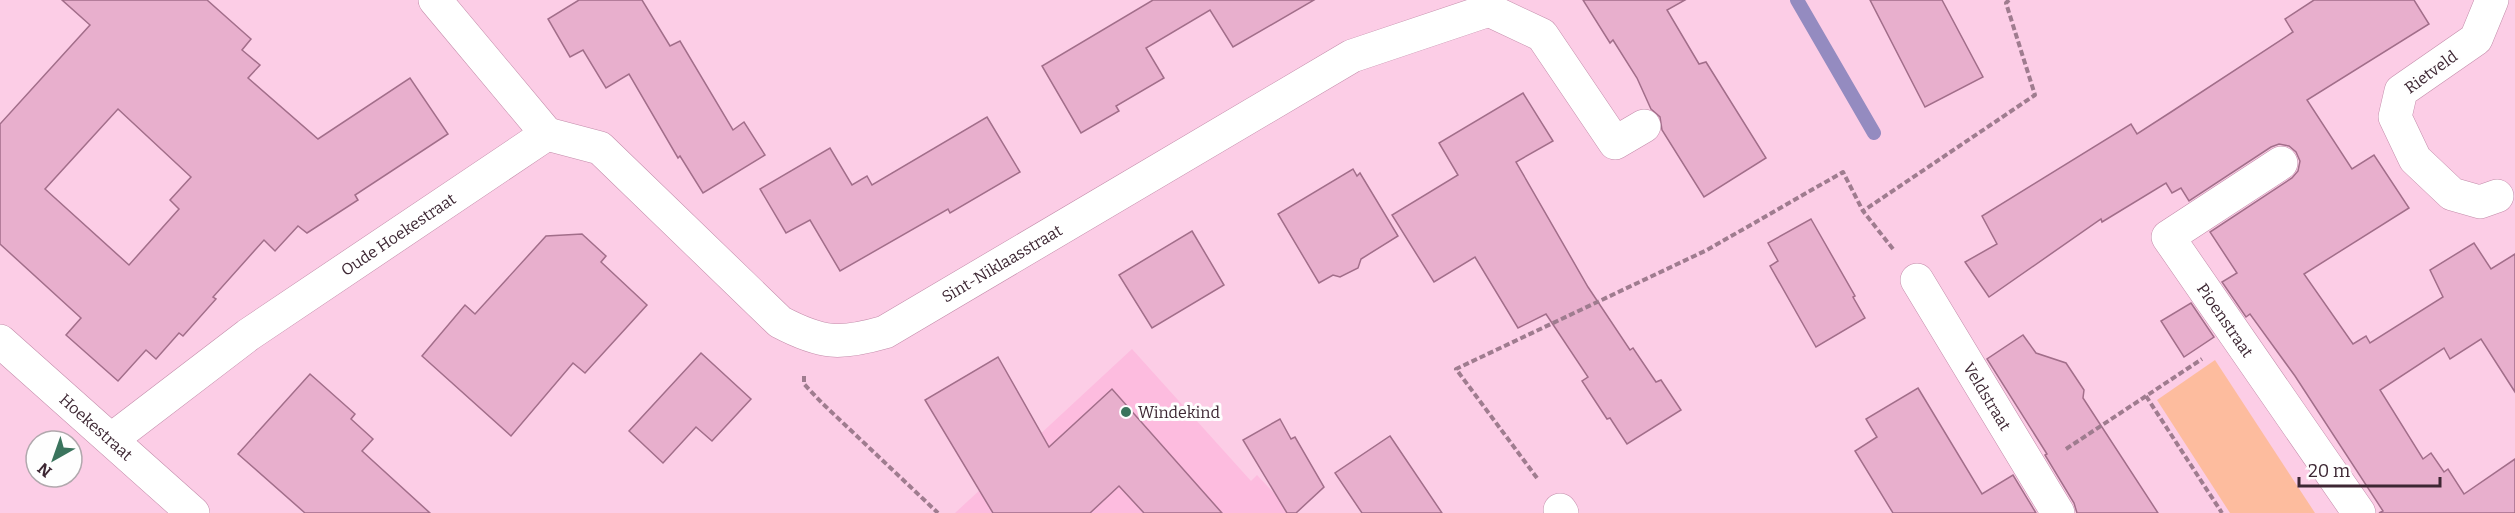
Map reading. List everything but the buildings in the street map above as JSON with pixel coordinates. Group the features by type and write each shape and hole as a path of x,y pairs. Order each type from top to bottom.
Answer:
{"street":[{"name":"Rietveld","path":"2492,0 2476,39 2401,91 2395,117 2415,159 2452,194 2480,202 2497,196"},
{"path":"440,1 547,134"},
{"path":"1489,5 1542,35 1615,143 1644,126"},
{"name":"Sint-Niklaasstraat","path":"547,134 600,148 780,322 808,337 854,341 885,332 1352,56 1489,5"},
{"name":"Oude Hoekestraat","path":"112,439 248,335 547,134"},
{"name":"Pioenstraat","path":"2282,163 2168,237 2359,513"},
{"name":"Veldstraat","path":"1917,280 2058,513"},
{"name":"Hoekestraat","path":"1,345 112,439 193,513"}],"path":[{"path":"1863,211 2035,95 2006,3 2009,0"},
{"path":"1561,511 1456,369 1707,250 1843,172 1863,211 1917,280"},
{"path":"808,337 804,356 804,384 938,513"},
{"path":"2032,471 2237,337"},
{"path":"2146,396 2222,513"}],"shaded area":[{"name":"Windekind","path":"1132,349 1251,481 1257,475 1291,511 1289,513 955,513"},
{"path":"2215,360 2315,513 2230,513 2157,400"}],"waterway":[{"path":"1797,0 1874,133"}],"place":[{"name":"Windekind","path":"1126,412"}]}
